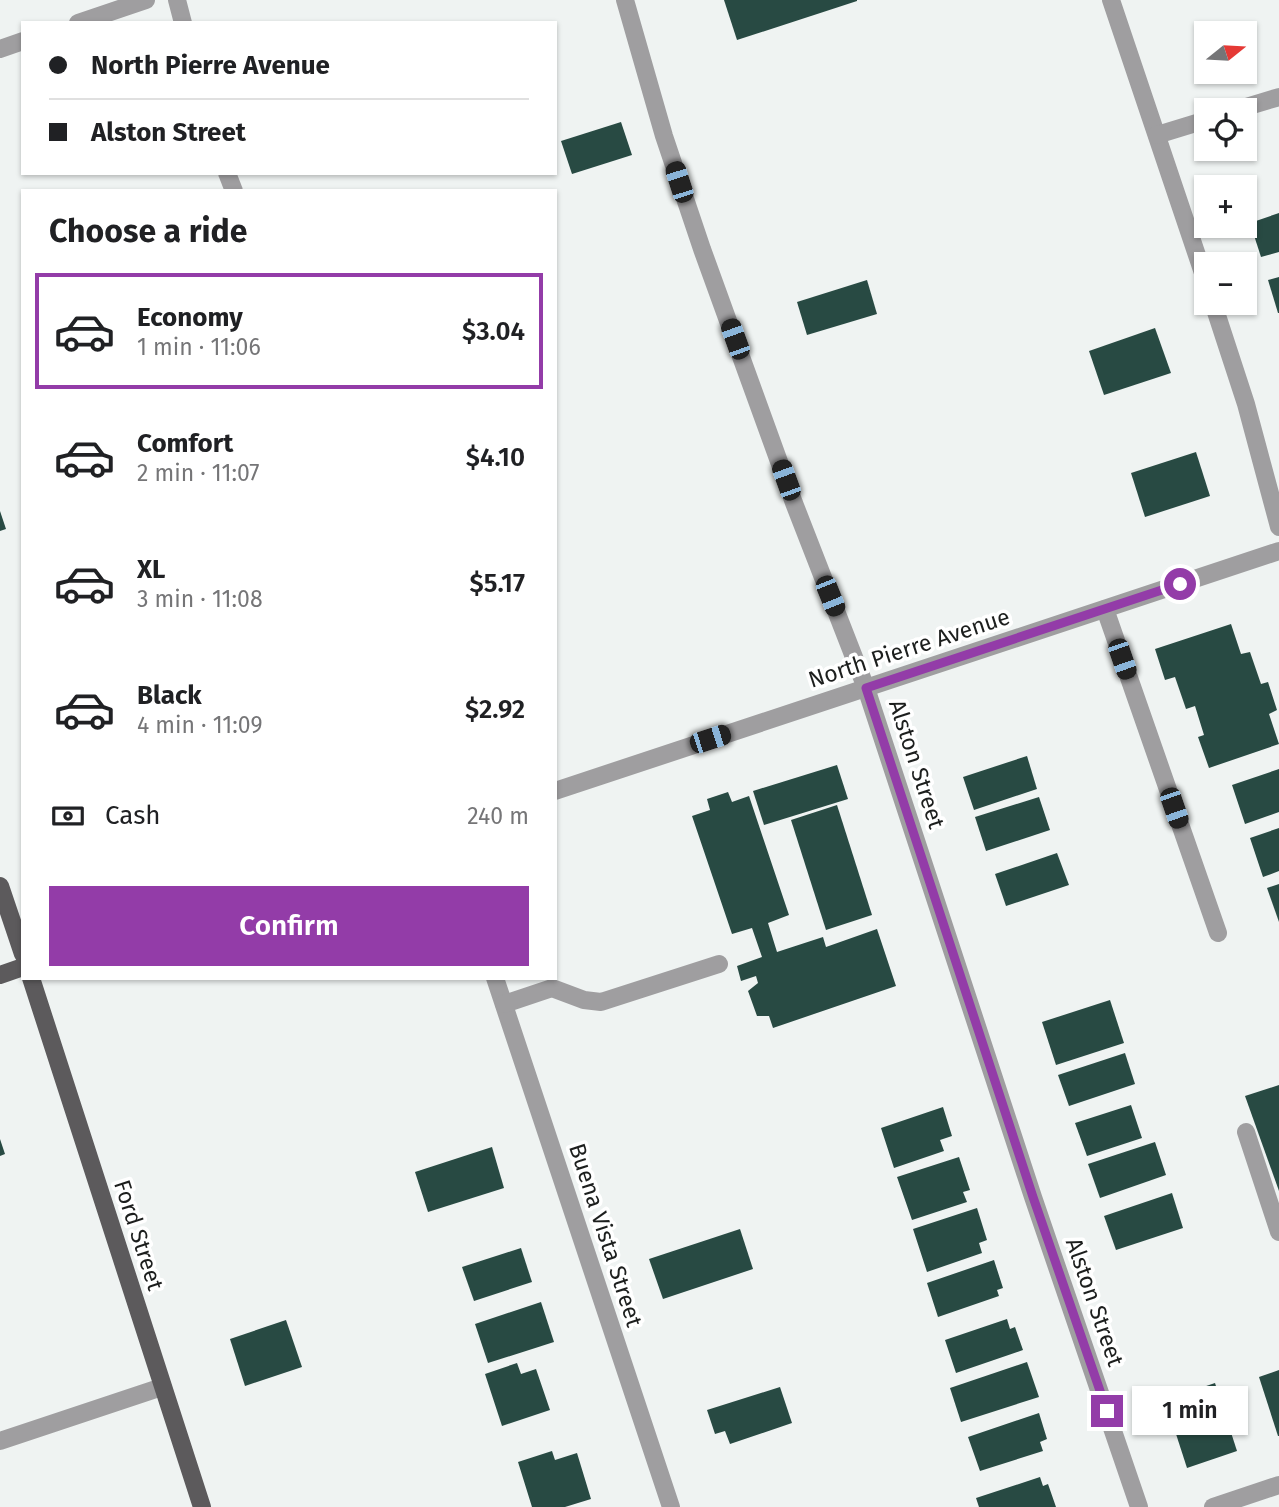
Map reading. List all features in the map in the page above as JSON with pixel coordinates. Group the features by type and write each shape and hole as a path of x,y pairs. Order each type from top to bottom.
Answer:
{"main road":[{"path":"0,886 21,948"},
{"path":"0,975 21,968"},
{"name":"Ford Street","path":"32,980 202,1507"}],"street":[{"path":"84,21 146,0"},
{"path":"177,0 182,21"},
{"name":"Alston Street","path":"625,0 664,136 702,249 794,503 866,688 1033,1197 1139,1507"},
{"path":"1111,0 1196,252"},
{"path":"0,49 21,42"},
{"path":"1257,104 1279,97"},
{"path":"1157,135 1194,124"},
{"path":"1217,315 1246,404 1279,527"},
{"name":"North Pierre Avenue","path":"557,790 1279,551"},
{"path":"1105,609 1218,933"},
{"path":"504,1004 552,988 584,1000 601,1002 719,964"},
{"name":"Buena Vista Street","path":"496,980 671,1507"},
{"path":"1246,1132 1279,1232"},
{"path":"0,1441 162,1387"},
{"path":"1213,1507 1279,1485"}],"building":[{"path":"724,0 857,0 857,1 737,40"},
{"path":"621,122 632,155 572,174 561,141"},
{"path":"1279,213 1279,252 1261,257 1255,238 1257,238 1257,221"},
{"path":"1279,277 1279,313 1278,313 1268,280"},
{"path":"867,280 877,314 807,335 797,302"},
{"path":"1155,328 1171,373 1104,395 1089,351"},
{"path":"1196,452 1210,496 1145,517 1131,473"},
{"path":"0,511 6,529 0,531"},
{"path":"1231,624 1241,654 1250,652 1261,684 1268,682 1277,710 1269,714 1279,744 1209,768 1198,737 1204,735 1195,706 1186,709 1175,677 1165,680 1155,649"},
{"path":"1027,756 1037,789 974,810 963,777"},
{"path":"837,765 848,799 764,825 753,791"},
{"path":"1279,769 1279,812 1245,824 1232,785"},
{"path":"728,792 732,802 749,796 789,915 768,923 777,952 823,937 826,947 877,929 896,986 773,1028 769,1016 757,1016 748,991 758,983 756,976 741,981 737,966 762,957 752,928 732,934 692,816 710,810 707,799"},
{"path":"1039,797 1050,830 986,851 975,817"},
{"path":"837,805 872,915 826,930 791,820"},
{"path":"1279,828 1279,871 1263,877 1250,838"},
{"path":"1057,853 1069,885 1006,906 995,874"},
{"path":"1279,884 1279,922 1267,888"},
{"path":"1110,1000 1124,1043 1056,1065 1042,1022"},
{"path":"1125,1053 1135,1084 1069,1106 1058,1075"},
{"path":"1279,1085 1279,1191 1245,1096"},
{"path":"1131,1105 1142,1138 1087,1156 1075,1123"},
{"path":"943,1107 952,1136 940,1140 944,1151 894,1168 881,1128"},
{"path":"0,1139 5,1154 0,1156"},
{"path":"1155,1142 1166,1175 1100,1198 1088,1164"},
{"path":"492,1147 504,1188 428,1212 415,1172"},
{"path":"959,1157 970,1190 963,1192 967,1202 912,1220 897,1177"},
{"path":"1172,1193 1183,1228 1116,1250 1104,1216"},
{"path":"977,1208 987,1240 979,1243 982,1253 927,1272 913,1229"},
{"path":"740,1229 753,1269 663,1299 649,1259"},
{"path":"521,1248 532,1282 474,1301 462,1267"},
{"path":"994,1260 1003,1288 997,1290 999,1296 938,1317 927,1283"},
{"path":"541,1302 554,1342 488,1363 475,1324"},
{"path":"1007,1319 1010,1329 1015,1327 1023,1350 956,1373 945,1340"},
{"path":"286,1320 302,1367 245,1386 230,1339"},
{"path":"1027,1362 1039,1397 961,1422 950,1388"},
{"path":"517,1363 521,1374 536,1369 550,1410 502,1426 485,1374"},
{"path":"1279,1370 1279,1436 1278,1436 1259,1377"},
{"path":"1215,1383 1237,1451 1187,1468 1165,1400"},
{"path":"780,1387 792,1423 730,1444 725,1431 715,1434 707,1410"},
{"path":"1039,1413 1047,1439 1040,1442 1043,1451 980,1471 968,1437"},
{"path":"552,1451 555,1460 577,1453 591,1499 565,1507 532,1507 518,1462"},
{"path":"1040,1477 1043,1486 1048,1484 1056,1507 979,1507 976,1498"}],"route":[{"path":"1107,1411 1033,1197 866,688 1180,584"}]}
